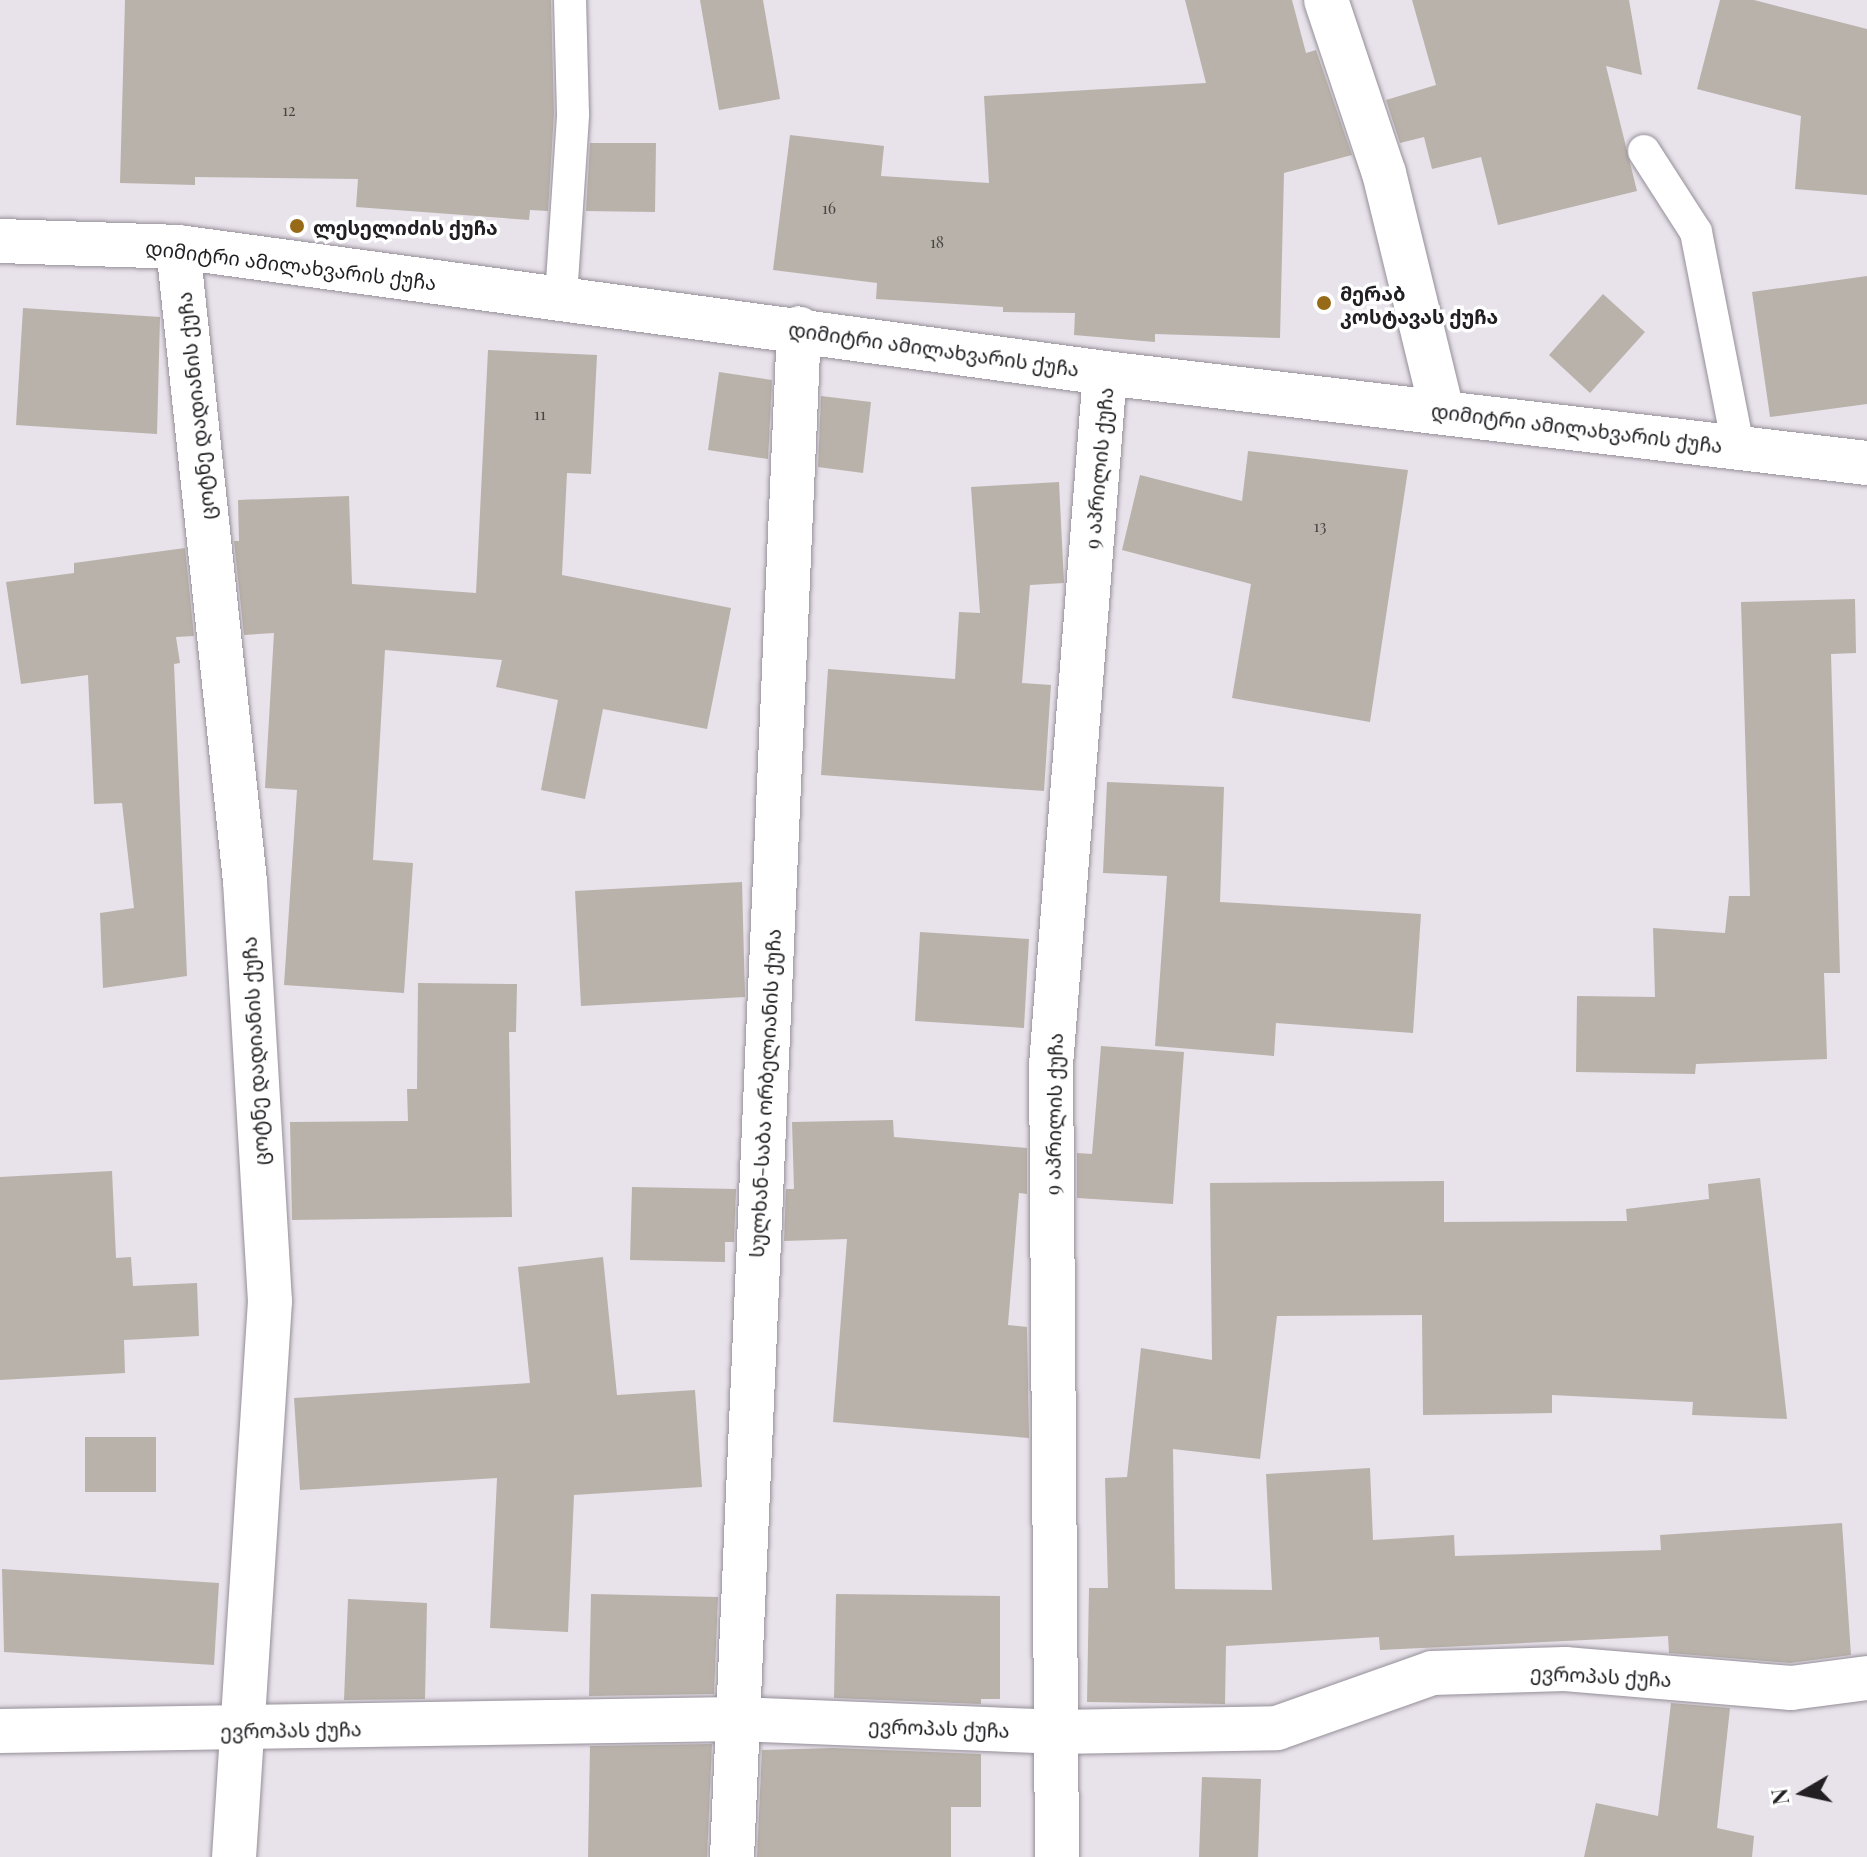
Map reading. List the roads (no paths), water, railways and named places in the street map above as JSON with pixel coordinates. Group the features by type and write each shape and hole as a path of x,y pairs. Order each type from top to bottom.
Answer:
{"street":[{"path":"1326,0 1384,173 1442,411"},
{"name":"დიმიტრი ამილახვარის ქუჩა","path":"0,241 178,247 799,328 1105,373 1867,463"},
{"name":"ცოტნე დადიანის ქუჩა","path":"178,247 245,881 270,1301 234,1857"},
{"name":"სულხან-საბა ორბელიანის ქუჩა","path":"732,1857 799,328"},
{"name":"9 აპრილის ქუჩა","path":"1057,1857 1051,1065 1105,373"},
{"name":"ევროპას ქუჩა","path":"0,1731 241,1730 736,1719 1056,1732 1277,1728 1432,1673 1565,1669 1791,1688 1867,1678"}],"lane":[{"path":"561,297 573,114 570,0"},
{"path":"1644,151 1696,232 1738,447"}],"place":[{"name":"ლესელიძის ქუჩა","path":"297,226"},
{"name":"მერაბ კოსტავას ქუჩა","path":"1324,303"}]}
